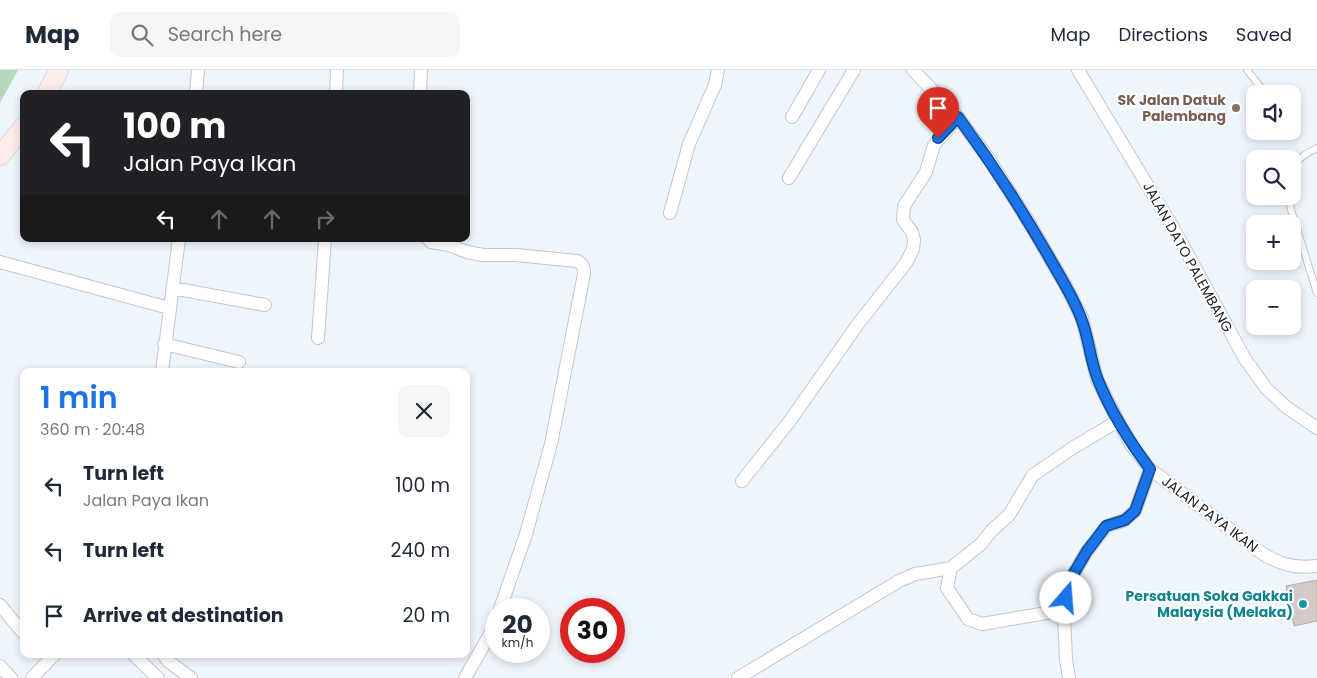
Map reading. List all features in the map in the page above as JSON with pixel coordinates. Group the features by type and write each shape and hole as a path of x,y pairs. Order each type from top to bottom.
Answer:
{"main road":[{"path":"48,90 59,70"},
{"path":"0,156 20,132"}],"street":[{"path":"196,90 198,70"},
{"path":"336,90 337,70"},
{"path":"420,90 421,70"},
{"path":"670,213 689,144 715,85 718,70"},
{"path":"792,116 819,70"},
{"path":"789,178 854,70"},
{"name":"JALAN PAYA IKAN","path":"913,70 958,117 999,175 1030,224 1082,318 1097,379 1132,446 1150,469 1263,554 1278,562 1294,567 1317,566"},
{"name":"JALAN DATO PALEMBANG","path":"1078,70 1176,231 1245,360 1266,388 1286,407 1317,428"},
{"path":"742,480 789,422 858,324 906,263 913,249 914,240 912,232 903,220 904,206 926,172 938,138 958,117"},
{"path":"162,368 179,242"},
{"path":"318,338 325,242"},
{"path":"430,242 449,245 467,252 483,255 516,255 577,261 584,267 551,444 526,534 504,598"},
{"path":"0,262 169,308"},
{"path":"172,288 265,305"},
{"path":"164,344 239,362"},
{"path":"738,678 899,581 914,574 951,568 981,544 992,530 1009,515 1033,475 1074,447 1118,421"},
{"path":"1069,678 1066,660 1064,610 1067,585 1087,551 1106,526 1125,520 1135,511 1150,469"},
{"path":"951,568 947,588 968,618 982,624 1064,610"},
{"path":"0,605 20,629"},
{"path":"465,678 485,642"},
{"path":"32,678 45,658"},
{"path":"137,658 158,678"},
{"path":"166,658 191,678"},
{"path":"0,666 11,678"}],"lane":[{"path":"1247,70 1259,85"},
{"path":"1301,158 1317,148"},
{"path":"1290,205 1317,293"}],"green space":[{"path":"0,70 18,70 0,103"}],"building":[{"name":"Persatuan Soka Gakkai Malaysia (Melaka)","path":"1317,580 1317,621 1294,626 1286,586"}],"place":[{"name":"SK Jalan Datuk Palembang","path":"1236,108"},
{"name":"Persatuan Soka Gakkai Malaysia (Melaka)","path":"1303,604"}],"route":[{"path":"938,138 958,117 989,159 1067,288 1082,318 1097,379 1132,446 1150,469 1135,511 1125,520 1106,526 1087,551 1067,585 1066,598"}]}
